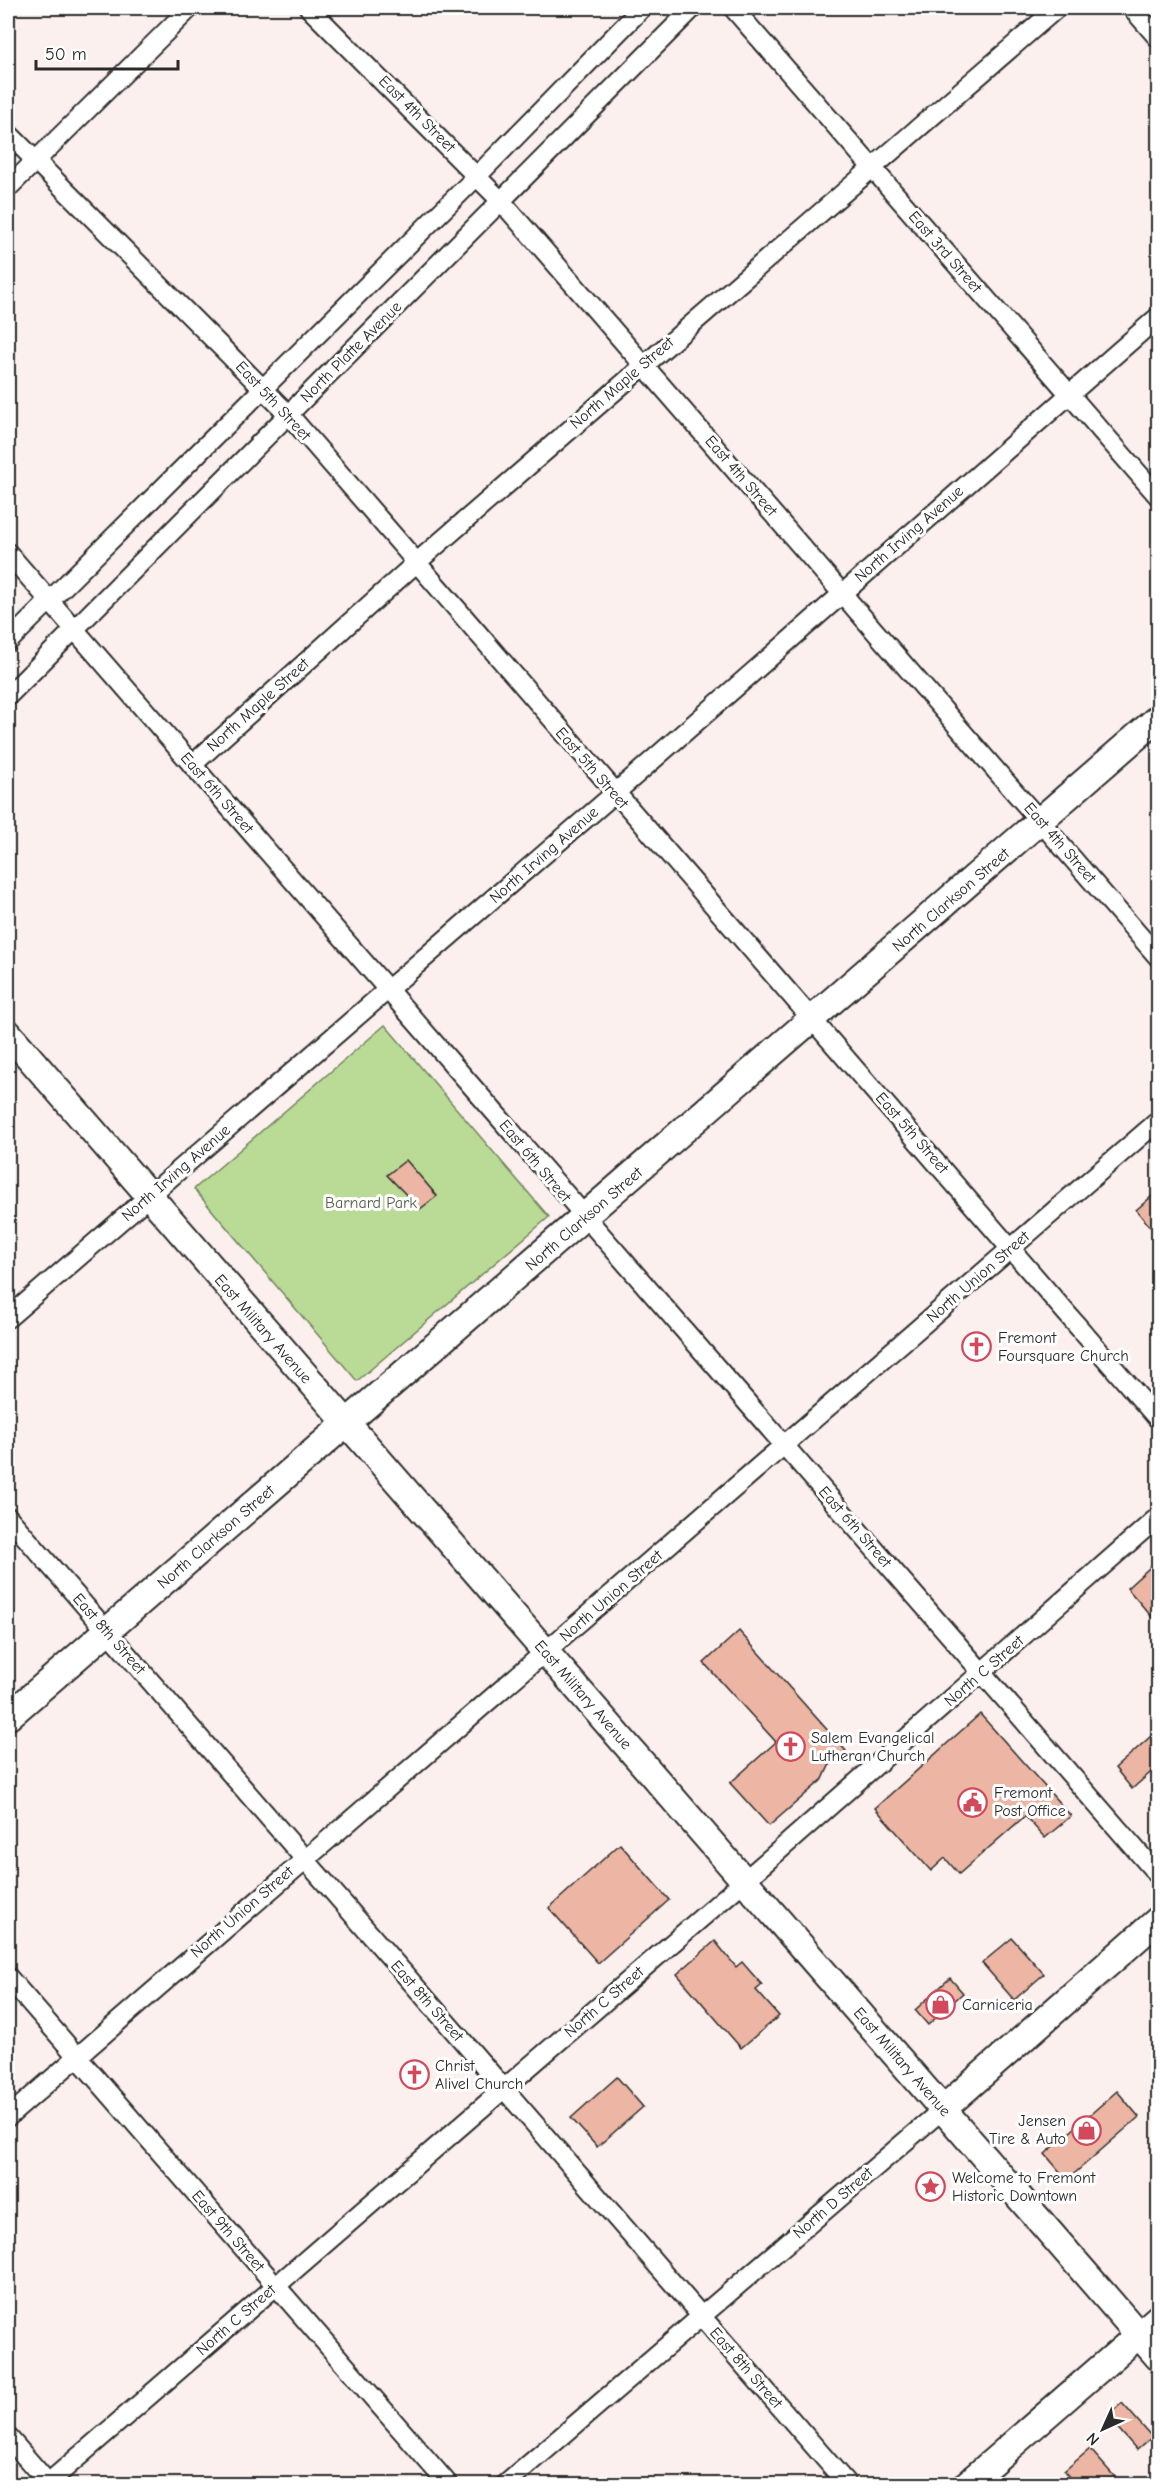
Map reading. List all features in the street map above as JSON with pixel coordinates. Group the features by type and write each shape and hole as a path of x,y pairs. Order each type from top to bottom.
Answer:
{"main road":[{"name":"North Clarkson Street","path":"8,1718 1158,718"},
{"name":"East Military Avenue","path":"8,1033 346,1425 1158,2357"},
{"name":"North D Street","path":"943,2109 1158,1920"},
{"path":"967,2484 1158,2318"}],"street":[{"path":"8,188 190,8"},
{"name":"East 4th Street","path":"309,8 478,175 1158,957"},
{"path":"8,642 478,175 642,8"},
{"name":"North Platte Avenue","path":"8,696 693,8"},
{"name":"East 3rd Street","path":"733,8 1158,496"},
{"name":"North Maple Street","path":"192,765 644,364 1057,8"},
{"path":"1132,8 1158,38"},
{"name":"East 5th Street","path":"8,133 289,415 614,794 814,1019 1158,1419"},
{"name":"North Irving Avenue","path":"8,1318 614,794 1158,317"},
{"name":"East 6th Street","path":"8,553 387,988 584,1219 1158,1875"},
{"name":"North Union Street","path":"8,2117 1158,1121"},
{"name":"East 8th Street","path":"8,1517 847,2484"},
{"name":"North C Street","path":"48,2484 744,1881 1158,1517"},
{"name":"East 9th Street","path":"8,1977 448,2484"},
{"name":"North D Street","path":"506,2484 943,2109"},
{"path":"8,2437 48,2484"}],"green space":[{"name":"Barnard Park","path":"385,1025 549,1217 357,1381 194,1189"}],"building":[{"path":"406,1160 437,1196 420,1209 387,1175"},
{"path":"1158,1191 1158,1236 1136,1210"},
{"path":"1158,1560 1158,1624 1127,1588"},
{"path":"739,1631 846,1751 829,1766 823,1779 769,1826 730,1783 776,1742 704,1663"},
{"path":"980,1714 1071,1816 1045,1838 1025,1816 959,1874 945,1858 931,1871 875,1808"},
{"path":"1158,1730 1158,1766 1132,1789 1115,1768"},
{"path":"620,1844 669,1900 598,1963 549,1908"},
{"path":"1012,1938 1044,1974 1014,2000 982,1963"},
{"path":"715,1941 736,1967 742,1962 762,1985 756,1990 779,2016 741,2048 677,1974"},
{"path":"950,1978 963,1993 928,2025 915,2010"},
{"path":"617,2077 643,2107 597,2147 571,2118"},
{"path":"1117,2091 1139,2117 1067,2180 1045,2154"},
{"path":"1122,2403 1152,2437 1137,2450 1107,2416"},
{"path":"1090,2449 1121,2484 1075,2484 1064,2471"}],"place":[{"name":"Fremont Foursquare Church","path":"977,1347"},
{"name":"Salem Evangelical Lutheran Church","path":"790,1747"},
{"name":"Fremont Post Office","path":"973,1802"},
{"name":"Carniceria","path":"941,2005"},
{"name":"Christ Alivel Church","path":"414,2075"},
{"name":"Jensen Tire & Auto","path":"1087,2130"},
{"name":"Welcome to Fremont Historic Downtown","path":"931,2187"}]}
